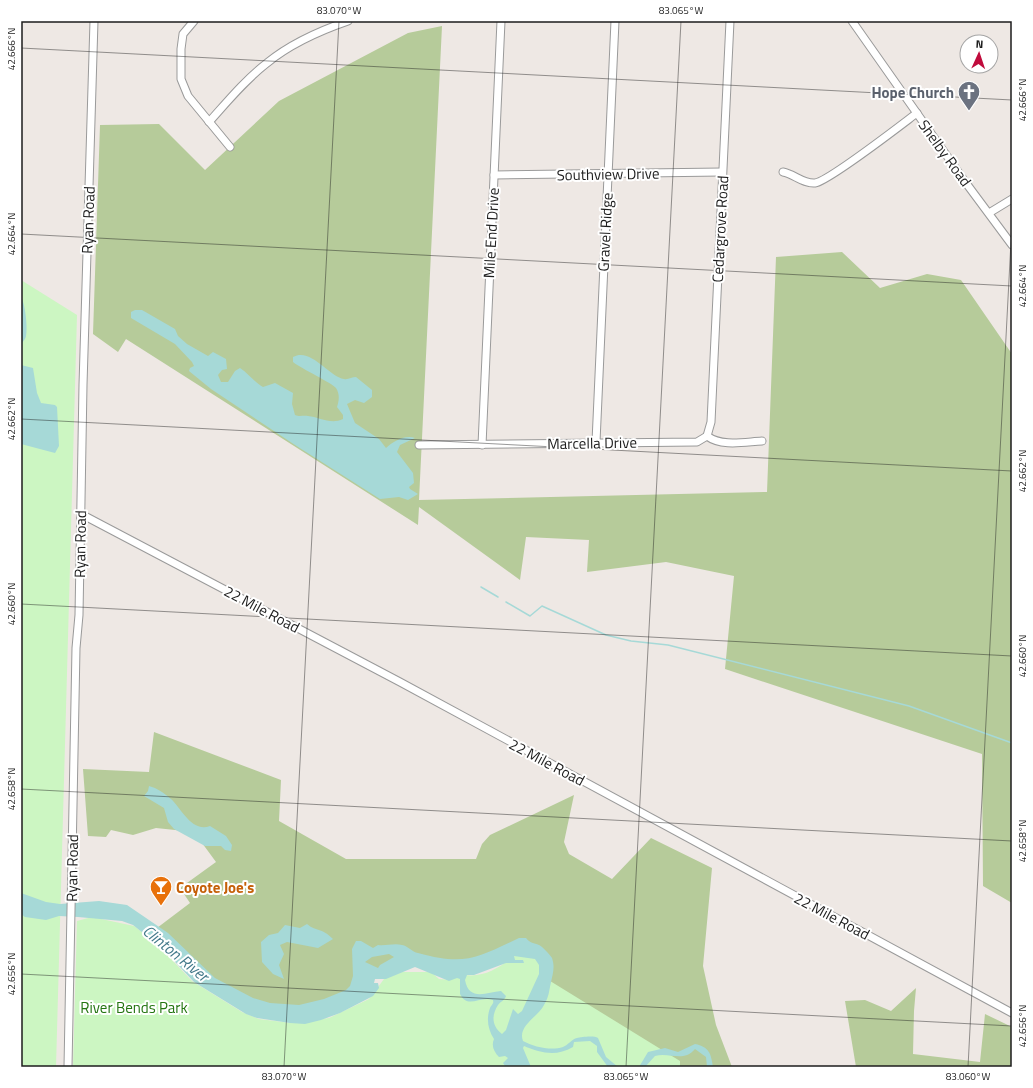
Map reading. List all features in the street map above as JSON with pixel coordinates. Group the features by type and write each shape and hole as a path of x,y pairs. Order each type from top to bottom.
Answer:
{"street":[{"name":"Ryan Road","path":"68,1067 71,881 94,21"},
{"path":"194,21 186,29 182,41 181,79 188,96 230,147"},
{"path":"209,122 266,63 328,24 348,21"},
{"name":"Mile End Drive","path":"482,445 502,21"},
{"name":"Gravel Ridge","path":"596,442 615,21"},
{"name":"Cedargrove Road","path":"707,436 711,422 730,21"},
{"name":"Shelby Road","path":"852,21 966,183 1012,245"},
{"path":"783,172 808,182 823,180 917,113"},
{"name":"Southview Drive","path":"494,175 608,175 722,172"},
{"path":"989,213 1012,199"},
{"path":"707,436 713,440 725,443 762,441"},
{"name":"Marcella Drive","path":"419,445 697,442 707,436"},
{"name":"22 Mile Road","path":"81,514 400,682 1012,1013"}],"green space":[{"path":"442,26 419,500 767,492 776,257 842,252 880,288 927,274 961,280 1012,354 1012,903 983,886 982,754 725,669 734,576 666,562 587,572 589,540 526,537 520,580 419,507 418,525 126,339 118,352 93,334 100,125 159,124 205,170 279,101 408,33"},
{"path":"21,280 77,315 56,1067 21,1067"},
{"path":"154,732 281,780 279,821 346,859 476,859 482,844 490,835 574,795 564,842 569,854 612,879 651,838 712,868 703,966 716,1025 732,1067 523,1067 531,951 458,974 400,963 328,1007 270,1013 210,984 153,931 190,903 180,888 216,862 194,832 156,828 133,835 111,830 106,837 88,836 83,769 149,772"},
{"name":"River Bends Park","path":"92,917 134,926 156,943 192,981 242,1012 259,1019 291,1023 329,1018 369,999 384,979 402,972 431,972 439,979 451,980 458,974 477,975 493,970 523,950 539,958 542,976 680,1061 680,1067 73,1067 77,921"},
{"path":"916,988 913,1054 980,1062 985,1014 1012,1027 1012,1067 856,1067 845,1001 865,1000 891,1011"}],"water":[{"path":"21,297 25,310 27,327 26,337 21,344"},
{"path":"135,310 142,310 175,329 178,336 187,344 208,356 213,352 226,359 227,369 222,370 218,375 221,382 228,382 235,371 240,368 263,387 275,383 293,393 292,404 295,415 297,416 306,416 330,421 339,421 343,419 343,415 337,407 339,398 336,388 293,362 293,357 300,355 313,359 338,377 344,379 356,377 372,390 372,397 364,403 355,400 347,404 355,423 379,439 386,448 395,441 403,438 415,438 400,445 397,452 413,473 414,483 409,487 410,489 418,494 408,500 399,497 380,499 295,445 211,389 189,371 190,368 194,366 192,362 175,344 131,318 131,312"},
{"path":"21,365 33,368 37,393 41,403 55,405 57,407 59,446 55,453 21,444"},
{"path":"149,786 155,788 171,799 192,823 204,827 210,826 226,836 232,845 231,851 225,850 221,846 205,846 174,829 168,822 164,808 144,796 148,791"},
{"name":"Clinton River","path":"21,893 46,902 60,904 99,901 127,905 168,933 215,978 253,998 270,1003 299,1005 324,999 346,990 350,986 353,976 352,949 356,941 361,941 373,948 378,945 399,944 418,953 434,957 460,959 481,955 519,938 526,938 546,951 552,958 554,967 547,999 523,1031 523,1041 537,1047 553,1049 563,1047 577,1038 588,1036 596,1037 598,1038 606,1057 618,1067 608,1067 597,1052 597,1046 590,1041 574,1042 573,1047 555,1053 536,1051 524,1046 523,1048 531,1067 505,1066 503,1063 508,1058 505,1056 499,1057 494,1051 494,1039 488,1024 488,1016 493,1000 483,999 471,1002 467,1001 463,999 460,994 460,979 457,978 449,981 415,967 386,979 375,979 374,983 378,983 379,988 373,996 340,1013 305,1024 290,1023 257,1018 246,1014 194,982 163,949 133,925 122,921 78,917 59,916 46,920 25,917 21,914","holes":["389,954 394,957 380,965 378,968 365,962 372,957","514,956 535,959 539,965 539,974 522,1011 518,1014 513,1009 506,1030 502,1034 494,1024 494,1013 498,1005 506,996 501,991 485,994 474,993 467,987 465,980 467,975 474,975 506,963 524,963 523,960 515,960"]},
{"path":"307,924 329,935 333,939 318,948 287,942 280,945 284,954 279,965 284,979 273,974 262,962 261,942 269,935 278,933 285,925 300,928"},
{"path":"695,1044 700,1045 708,1051 713,1067 707,1067 706,1057 695,1049 686,1055 681,1056 655,1056 645,1067 639,1067 648,1052 665,1048 678,1052"}],"waterway":[{"path":"481,587 498,597"},
{"path":"506,602 530,616 542,606 606,635 631,641 668,645 909,706 1012,743"}],"place":[{"name":"Hope Church","path":"969,112"},
{"name":"Coyote Joe's","path":"161,906"}]}
